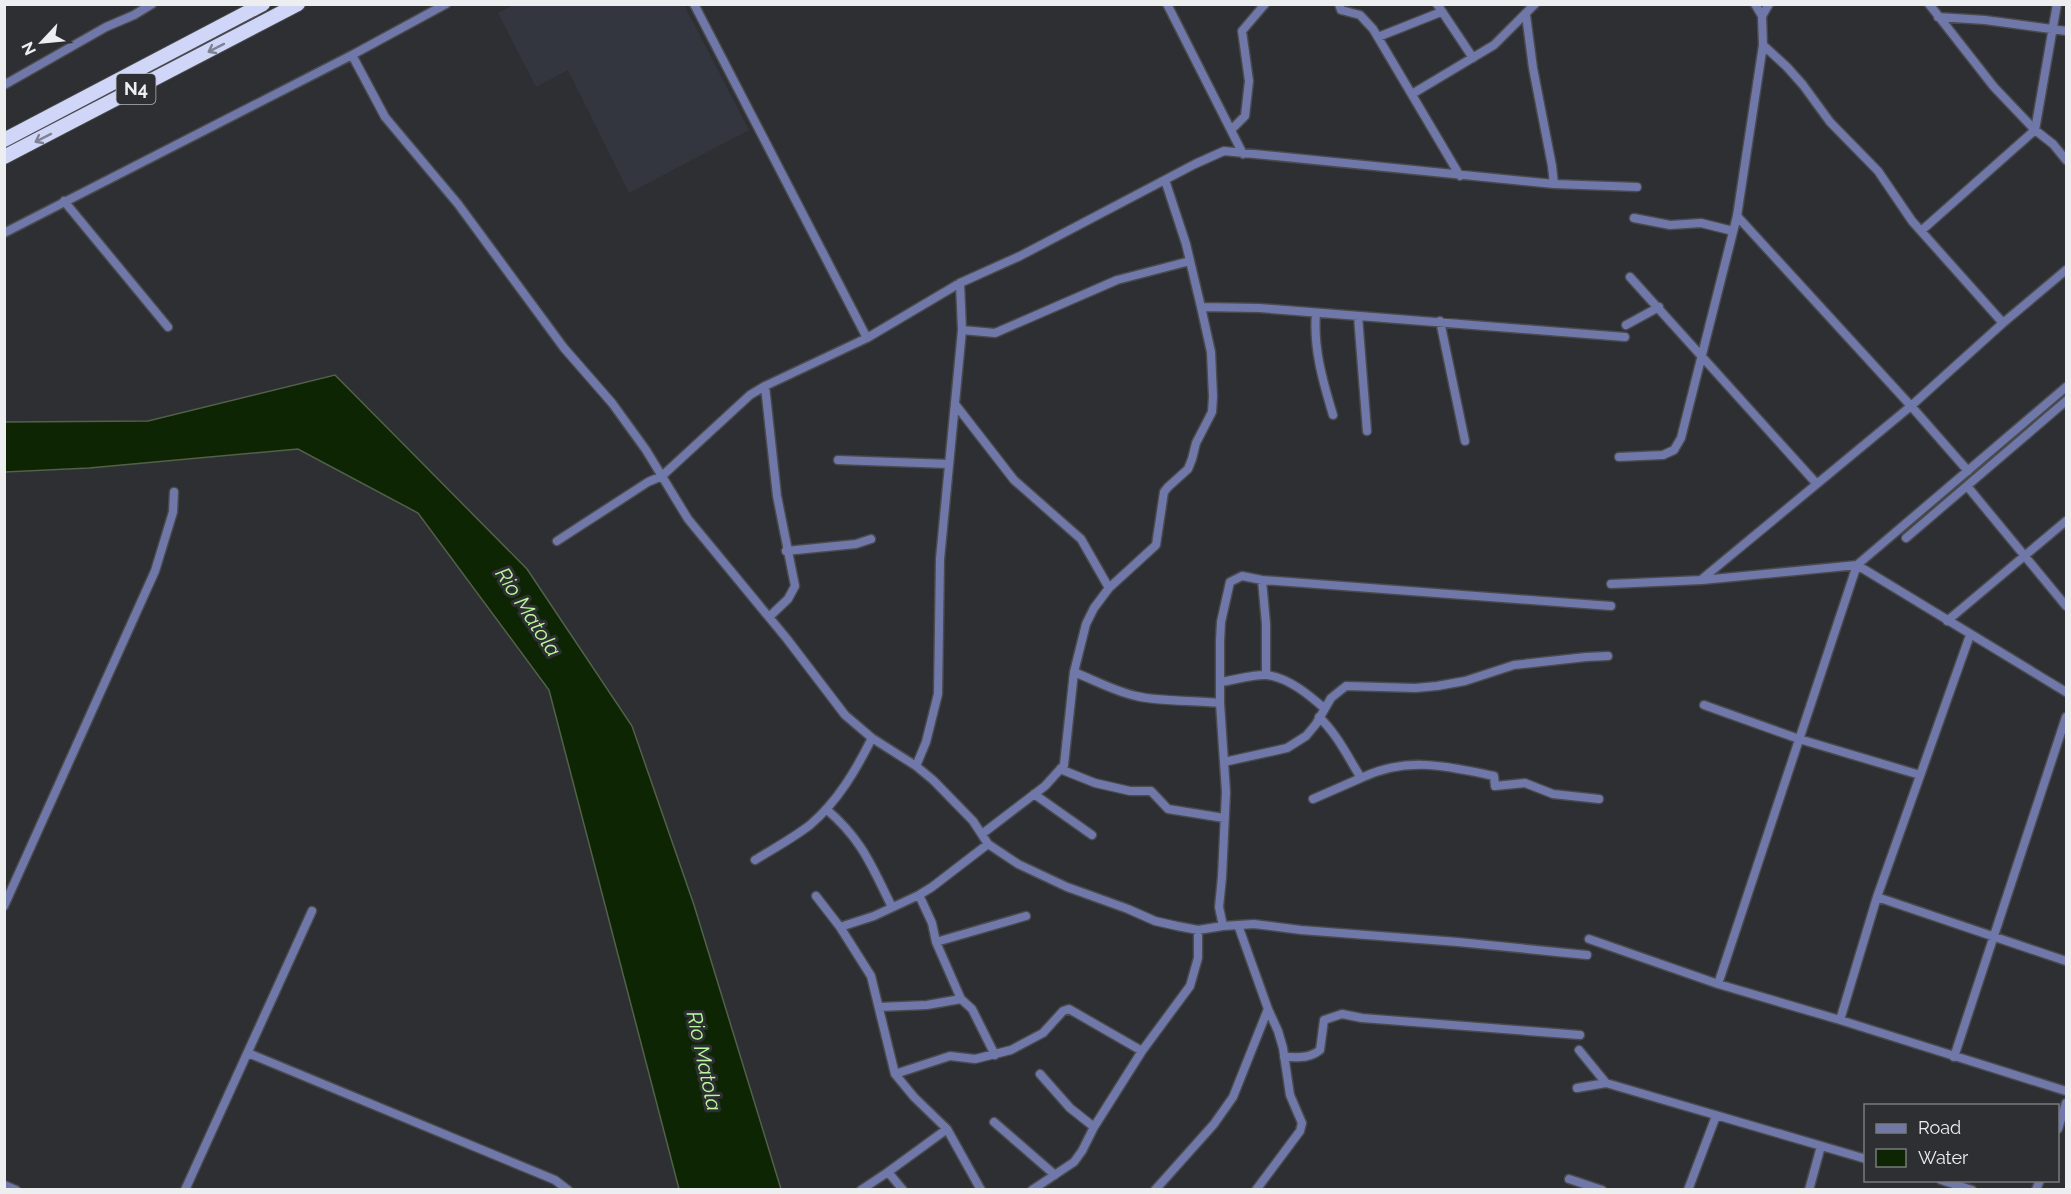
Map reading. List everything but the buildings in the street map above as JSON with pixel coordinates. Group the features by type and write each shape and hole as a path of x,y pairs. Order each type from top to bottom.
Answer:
{"highway":[{"name":"N4","path":"4,157 298,4"},
{"name":"N4","path":"4,140 259,6"}],"street":[{"path":"4,86 106,27 152,4"},
{"path":"4,232 352,55 446,4"},
{"path":"694,4 867,338"},
{"path":"1167,4 1243,154"},
{"path":"1231,130 1245,116 1249,81 1242,31 1265,4"},
{"path":"1339,4 1341,10 1360,15 1378,37 1460,176"},
{"path":"1412,94 1494,45 1535,4"},
{"path":"1619,457 1663,455 1674,450 1681,438 1737,216 1763,45 1762,16 1755,4"},
{"path":"1762,16 1769,4"},
{"path":"1929,4 1994,87 2034,130 2053,144 2067,160"},
{"path":"1921,231 2034,130 2057,4"},
{"path":"1378,37 1439,8 1473,58"},
{"path":"1526,15 1554,184"},
{"path":"1938,17 1985,20 2067,31"},
{"path":"1763,45 1803,85 1830,122 1878,171 1912,221 2003,324"},
{"path":"352,55 386,117 458,204 564,348 612,403 662,476 688,519 769,617 845,715 872,738 916,766 933,780 973,821 987,844 1018,864 1067,887 1155,921 1198,930 1254,924 1587,956"},
{"path":"2053,144 2067,145"},
{"path":"557,541 648,482 662,476 750,395 765,386 867,338 960,283 1020,256 1224,151 1460,176 1554,184 1637,187"},
{"path":"982,834 1045,786 1064,765 1074,672 1086,624 1094,608 1109,588 1156,545 1164,492 1188,469 1196,443 1212,412 1211,352 1190,261 1165,180"},
{"path":"64,201 168,327"},
{"path":"1737,216 1968,471"},
{"path":"1634,218 1670,225 1701,224 1733,231"},
{"path":"962,330 995,333 1117,280 1190,261"},
{"path":"1702,580 1911,406 2067,270"},
{"path":"1630,277 1816,483"},
{"path":"916,766 926,742 938,694 940,559 962,330 960,283"},
{"path":"1201,307 1259,308 1625,337"},
{"path":"1626,325 1659,308"},
{"path":"1316,313 1315,327 1320,365 1333,415"},
{"path":"1358,316 1367,431"},
{"path":"1440,321 1465,441"},
{"path":"765,386 777,496 786,551 795,586 788,599 769,617"},
{"path":"1718,984 1857,565 2067,387"},
{"path":"1906,538 2067,401"},
{"path":"955,404 1014,480 1081,539 1109,588"},
{"path":"838,460 949,464"},
{"path":"1967,486 2067,606"},
{"path":"5,905 155,571 173,512 174,492"},
{"path":"1947,621 2067,521"},
{"path":"786,551 856,544 871,540"},
{"path":"1611,584 1702,580 1857,565 2067,692"},
{"path":"1223,926 1219,907 1226,792 1220,703 1221,622 1230,582 1242,576 1262,580 1611,606"},
{"path":"1262,580 1266,624 1266,675"},
{"path":"1840,1020 1877,897 1970,634"},
{"path":"1224,762 1287,748 1306,736 1324,708 1338,691 1346,686 1415,688 1437,686 1465,681 1514,665 1608,656"},
{"path":"1074,672 1134,696 1220,703"},
{"path":"1221,682 1266,675 1293,685 1311,696 1324,708"},
{"path":"1704,705 1799,739 1920,775"},
{"path":"1319,717 1343,748 1360,778"},
{"path":"1954,1057 2067,717"},
{"path":"755,860 808,826 826,809 841,792 872,738"},
{"path":"1313,799 1360,778 1408,764 1431,764 1494,776 1495,786 1525,783 1553,794 1599,799"},
{"path":"1060,770 1095,783 1130,791 1151,791 1168,809 1224,818"},
{"path":"1034,794 1092,835"},
{"path":"826,809 842,823 863,848 892,907"},
{"path":"840,927 874,916 919,895 987,844"},
{"path":"919,895 932,923 936,942 961,999 972,1009 995,1055"},
{"path":"816,896 840,927 871,976 895,1074 914,1097 947,1129 981,1190"},
{"path":"1877,897 2067,961"},
{"path":"185,1190 312,911"},
{"path":"936,942 1026,916"},
{"path":"1238,926 1278,1030 1290,1095 1302,1123 1300,1131 1256,1190"},
{"path":"1032,1190 1074,1162 1142,1051 1190,986 1198,958 1198,930"},
{"path":"1589,939 1718,984 2067,1091"},
{"path":"879,1007 927,1005 961,999"},
{"path":"895,1074 950,1056 975,1059 1011,1050 1043,1033 1063,1011 1069,1009 1142,1051"},
{"path":"1155,1190 1214,1124 1233,1097 1268,1009"},
{"path":"1284,1057 1308,1057 1320,1050 1324,1020 1342,1014 1362,1018 1580,1035"},
{"path":"1579,1050 1606,1083"},
{"path":"248,1053 555,1180 568,1190"},
{"path":"1040,1074 1070,1108 1094,1127"},
{"path":"1577,1088 1606,1083 1864,1158"},
{"path":"2059,1126 2067,1103"},
{"path":"1688,1190 1716,1116"},
{"path":"994,1122 1055,1175"},
{"path":"861,1190 947,1129"},
{"path":"1809,1190 1821,1146"},
{"path":"888,1172 903,1190"},
{"path":"1569,1179 1602,1190"},
{"path":"1946,1182 1972,1190"},
{"path":"4,1185 16,1190"}],"shaded area":[{"path":"515,4 684,5 749,130 629,193 568,70 536,87 498,13"}],"water":[{"name":"Rio Matola","path":"335,375 527,569 632,726 694,905 781,1189 679,1189 549,690 418,513 298,449 89,468 5,472 5,422 148,421"}]}
